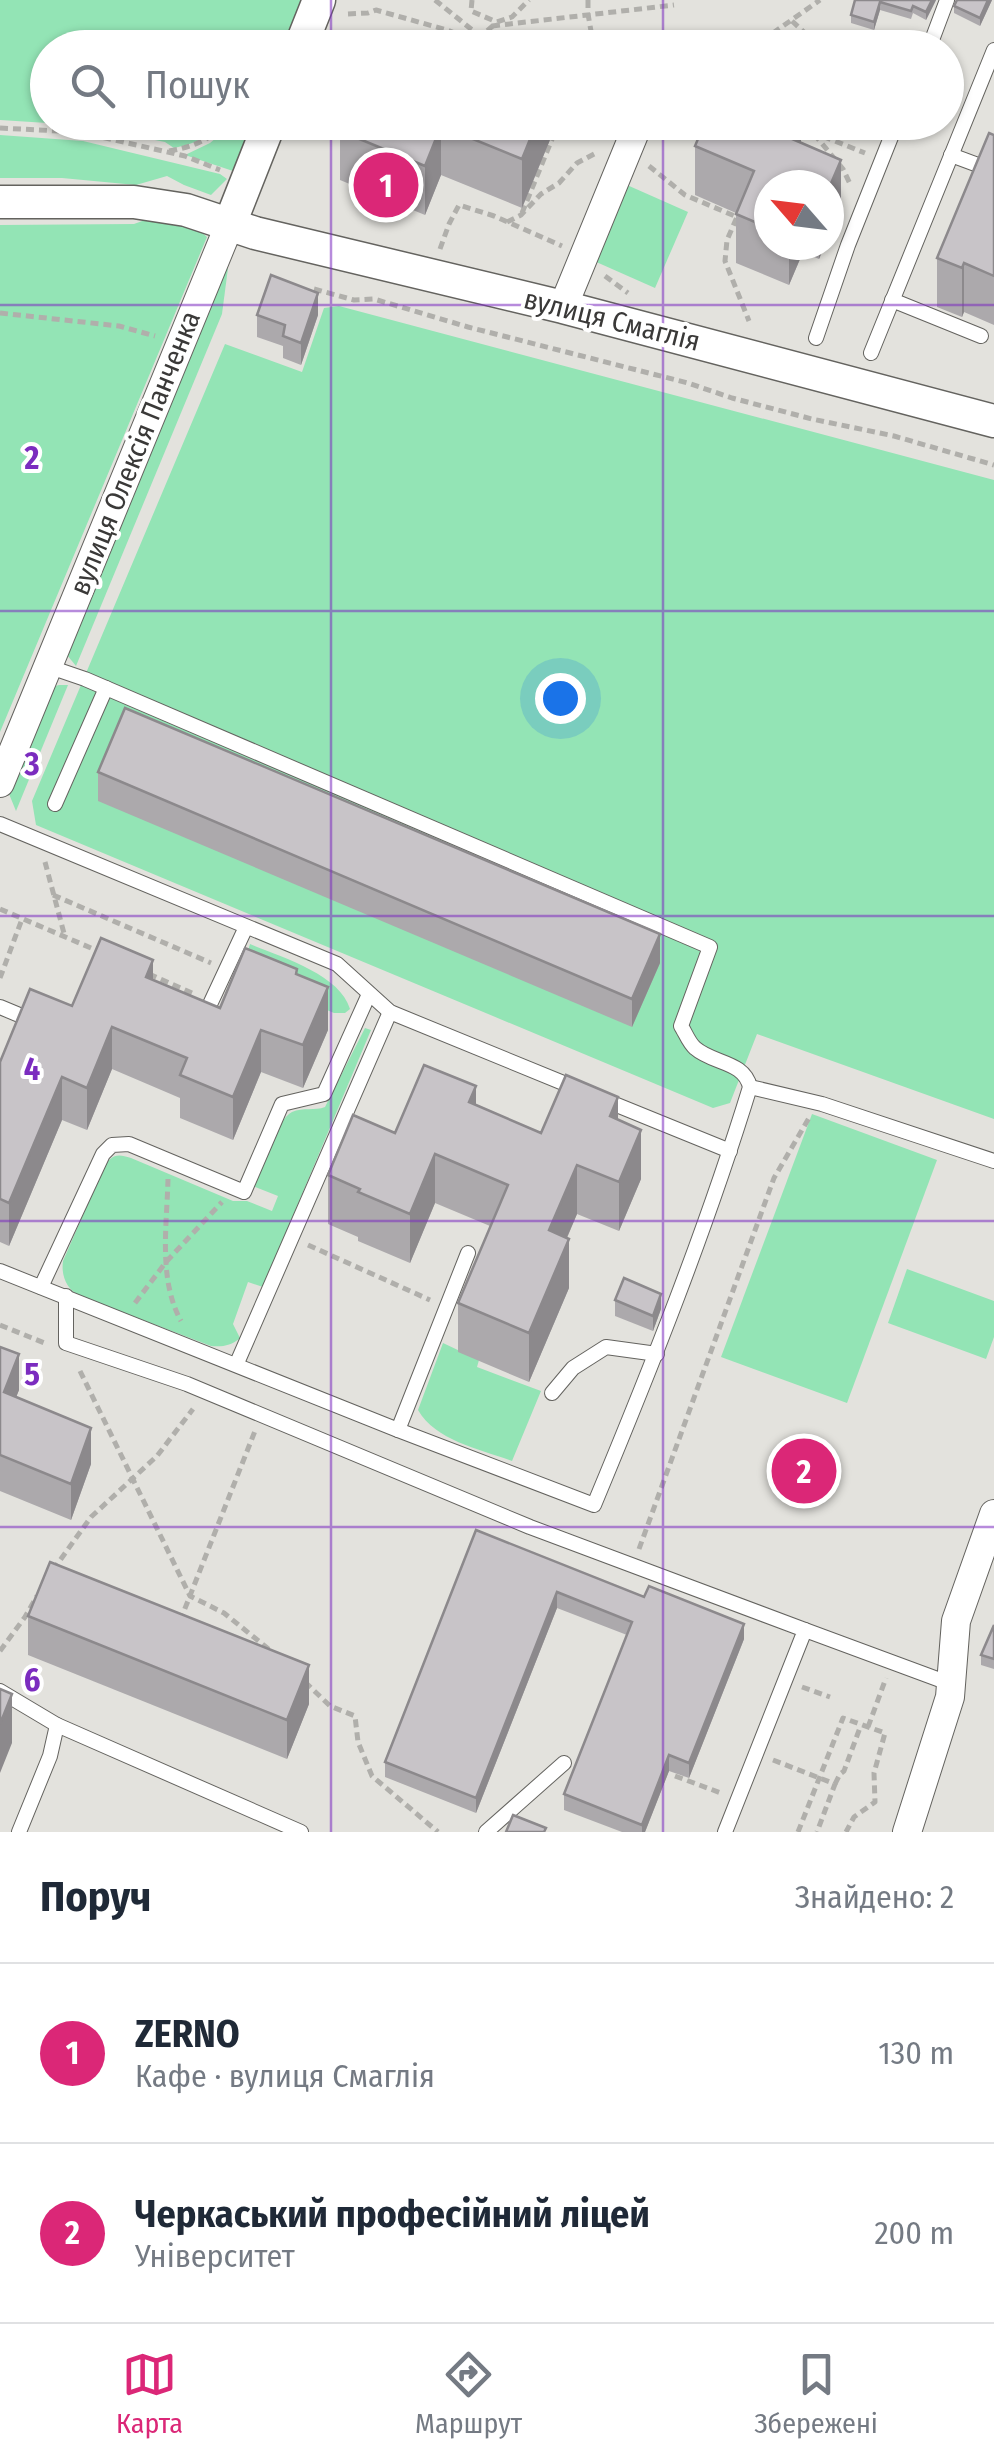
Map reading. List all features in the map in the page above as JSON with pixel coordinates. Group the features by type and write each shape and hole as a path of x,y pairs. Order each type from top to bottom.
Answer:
{"street":[{"path":"315,30 334,7"},
{"name":"вулиця Олексія Панченка","path":"0,783 263,140"},
{"path":"563,307 632,140"},
{"name":"вулиця Смаглія","path":"0,202 134,202 186,210 229,226 563,307 994,420"},
{"path":"906,1832 950,1697 956,1621 994,1514"}],"lane":[{"path":"936,30 947,0"},
{"path":"964,125 994,50"},
{"path":"816,338 890,140"},
{"path":"871,353 958,140"},
{"path":"952,155 994,171"},
{"path":"892,300 981,336"},
{"path":"0,1271 594,1505 657,1354 750,1087 742,1072 694,1048 681,1026 710,947 47,666"},
{"path":"55,804 106,688"},
{"path":"0,824 337,964 390,1012 730,1151"},
{"path":"208,1009 246,927"},
{"path":"41,1287 103,1154 112,1145 128,1144 244,1192 282,1104 324,1094 369,994"},
{"path":"0,1007 44,1025"},
{"path":"236,1364 390,1012"},
{"path":"750,1087 818,1103 994,1161"},
{"path":"398,1430 468,1253"},
{"path":"66,1296 66,1343 208,1393 530,1528 951,1684"},
{"path":"552,1392 572,1368 606,1347 657,1354"},
{"path":"724,1832 805,1630"},
{"path":"0,1691 57,1724 300,1832"},
{"path":"19,1832 50,1756 57,1724"},
{"path":"486,1832 564,1763"}],"path":[{"path":"435,0 468,30"},
{"path":"472,0 471,12 494,24 674,5"},
{"path":"488,30 512,17 529,0"},
{"path":"588,0 591,30"},
{"path":"777,30 820,0"},
{"path":"334,7 368,14 376,10 447,30"},
{"path":"792,21 802,30"},
{"path":"0,128 30,130"},
{"path":"116,140 185,156 246,181"},
{"path":"165,151 188,148 205,140"},
{"path":"521,215 552,140"},
{"path":"506,223 559,183 576,163 624,140"},
{"path":"636,140 644,161 685,195 737,217 724,261 748,321"},
{"path":"819,140 843,169 861,212"},
{"path":"831,140 882,160"},
{"path":"436,261 459,205 494,216 584,256"},
{"path":"314,289 354,300 374,299 812,420 894,436 994,465"},
{"path":"0,313 119,326 180,344"},
{"path":"39,840 65,936"},
{"path":"53,895 226,969"},
{"path":"0,909 102,953"},
{"path":"0,978 22,919"},
{"path":"138,969 208,1009"},
{"path":"633,1566 774,1178 818,1103"},
{"path":"168,1161 166,1262 176,1311 192,1346"},
{"path":"123,1319 166,1262 234,1188"},
{"path":"292,1238 446,1307"},
{"path":"0,1325 52,1346 66,1343 190,1596 224,1614 277,1656"},
{"path":"45,1582 91,1518 157,1456 208,1393"},
{"path":"179,1624 261,1415"},
{"path":"0,1651 38,1594"},
{"path":"817,1832 892,1663"},
{"path":"785,1680 830,1697"},
{"path":"304,1681 330,1706 355,1716 358,1742 372,1776 438,1832"},
{"path":"800,1832 842,1718 885,1733 874,1773 875,1802 854,1817 846,1832"},
{"path":"756,1753 836,1784"},
{"path":"675,1776 738,1800"}],"green space":[{"path":"0,0 304,0 291,30 30,30 30,122 0,120"},
{"path":"0,135 83,141 220,174 227,179 211,195 167,176 136,185 62,178 0,178"},
{"path":"155,140 198,140 174,148"},
{"path":"247,140 233,171 185,155 210,143"},
{"path":"627,185 688,212 655,288 594,261"},
{"path":"145,220 197,228 207,237 0,732 0,225 134,224"},
{"path":"228,268 222,314 76,666 67,655 218,277"},
{"path":"339,306 994,480 994,1119 757,1034 730,1103 713,1108 36,825 32,801 225,344 302,372 324,308"},
{"path":"68,685 16,811 7,789 52,687"},
{"path":"250,944 322,976 335,986 350,1009 334,1013 248,977 243,967"},
{"path":"365,1028 371,1030 263,1287 248,1282 233,1324 240,1338 226,1345 211,1346 71,1290 64,1276 63,1261 103,1169 114,1156 131,1158 233,1201 247,1201 272,1211 278,1196 253,1186 275,1134 292,1112 325,1107"},
{"path":"812,1114 937,1160 847,1403 721,1357"},
{"path":"907,1269 994,1301 994,1337 986,1359 888,1323"},
{"path":"443,1343 479,1360 477,1367 541,1391 512,1461 447,1437 418,1410"}],"building":[{"path":"855,0 932,0 926,12 913,6 911,11 880,2 874,22 851,15"},
{"path":"957,0 988,0 980,18 954,6"},
{"path":"989,133 994,135 994,276 964,263 962,268 937,258"},
{"path":"362,140 435,140 425,166"},
{"path":"475,140 530,140 522,159"},
{"path":"698,140 795,140 841,160 837,170 754,171 695,146"},
{"path":"754,171 754,222 736,214"},
{"path":"271,275 318,293 301,343 283,336 285,325 257,315"},
{"path":"125,708 660,934 632,999 98,772"},
{"path":"101,938 153,960 146,977 220,1008 245,948 297,969 296,974 328,987 303,1045 261,1030 233,1097 180,1075 187,1058 112,1027 87,1088 62,1077 9,1203 0,1199 0,1062 30,989 72,1006"},
{"path":"424,1065 476,1086 469,1102 541,1133 566,1075 618,1097 610,1116 641,1130 619,1182 577,1165 549,1230 569,1239 529,1333 458,1303 508,1185 435,1154 410,1214 328,1175 353,1115 395,1133"},
{"path":"624,1278 661,1294 653,1316 615,1300"},
{"path":"0,1347 19,1354 4,1392 91,1428 71,1484 0,1455"},
{"path":"476,1530 644,1597 649,1586 744,1624 689,1763 669,1755 642,1825 564,1794 632,1622 557,1592 476,1798 385,1762"},
{"path":"50,1562 309,1665 287,1720 28,1616"},
{"path":"994,1625 994,1659 981,1655"},
{"path":"0,1689 12,1694 0,1724"},
{"path":"513,1815 546,1828 544,1832 506,1832"}],"place":[{"name":"ZERNO","path":"386,185"},
{"name":"Черкаський професійний ліцей","path":"804,1471"}]}
